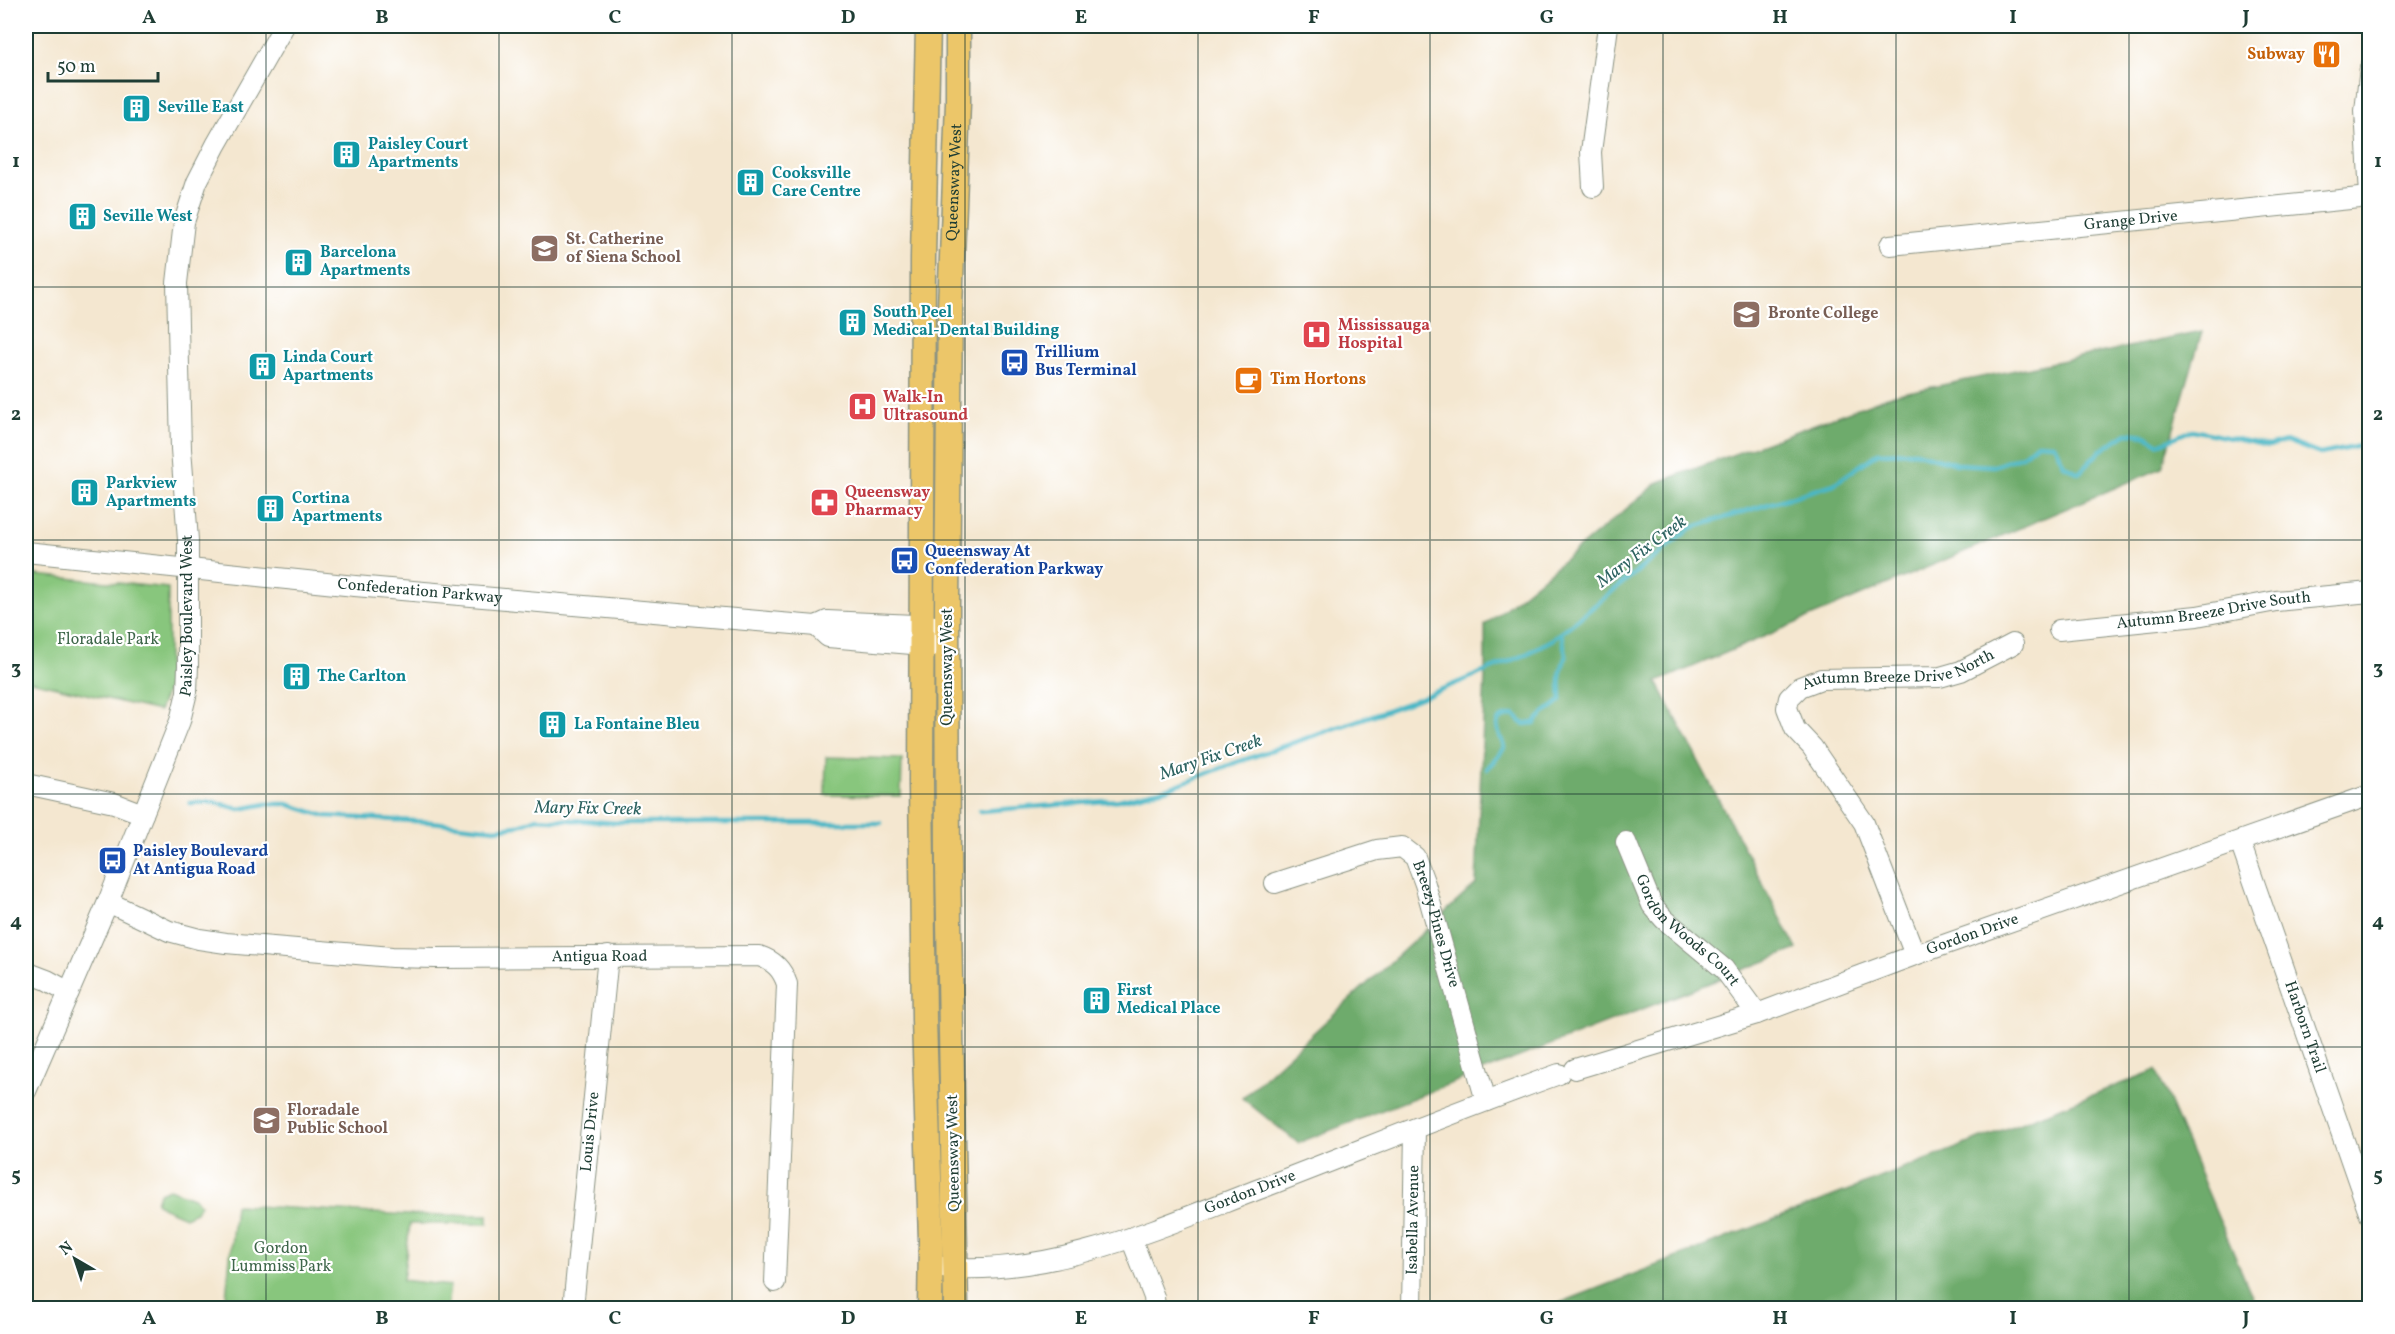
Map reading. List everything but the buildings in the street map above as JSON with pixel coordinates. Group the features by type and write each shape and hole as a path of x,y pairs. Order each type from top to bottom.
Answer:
{"main road":[{"name":"Queensway West","path":"928,26 923,266 921,784 930,1308"},
{"name":"Queensway West","path":"956,1308 948,866 948,637 950,308 958,26"}],"street":[{"name":"Paisley Boulevard West","path":"26,1091 108,902 180,722 188,692 187,568 177,283 184,222 197,182 284,26"},
{"path":"1593,187 1591,153 1608,26"},
{"path":"2370,68 2365,111 2370,196"},
{"name":"Grange Drive","path":"1890,245 2370,196"},
{"name":"Confederation Parkway","path":"26,552 344,585 816,626 827,621 948,637"},
{"name":"Autumn Breeze Drive South","path":"2059,630 2197,616 2276,601 2370,592"},
{"name":"Autumn Breeze Drive North","path":"1915,956 1864,823 1812,747 1795,729 1786,708 1790,698 1800,687 1821,679 1940,677 1960,671 2013,644"},
{"path":"26,784 114,803 143,814"},
{"name":"Gordon Drive","path":"930,1266 998,1268 1032,1264 1131,1238 1567,1072 1757,1014 2370,795"},
{"name":"Gordon Woods Court","path":"1626,842 1652,905 1664,919 1724,969 1757,1014"},
{"name":"Harborn Trail","path":"2241,842 2370,1215"},
{"name":"Breezy Pines Drive","path":"1275,883 1377,850 1402,847 1415,856 1425,884 1486,1101"},
{"name":"Antigua Road","path":"108,902 170,931 226,943 392,957 759,956 771,960 784,973 787,984 775,1282"},
{"name":"Louis Drive","path":"573,1308 608,956"},
{"path":"26,972 69,992"},
{"name":"Isabella Avenue","path":"1412,1308 1415,1129"},
{"path":"1131,1238 1154,1297 1155,1308"}],"green space":[{"path":"2202,332 2162,468 1657,682 1797,949 1298,1143 1242,1098 1476,884 1485,625 1659,482 1893,395"},
{"name":"Floradale Park","path":"26,574 168,588 168,687 159,711 26,680"},
{"path":"826,757 902,759 901,796 825,795"},
{"path":"2156,1070 2257,1308 1547,1308"},
{"path":"169,1189 196,1199 200,1204 196,1212 185,1217 156,1202 159,1193"},
{"name":"Gordon Lummiss Park","path":"235,1205 409,1215 488,1215 488,1224 410,1224 403,1280 450,1286 447,1308 225,1308"}],"waterway":[{"name":"Mary Fix Creek","path":"980,811 1119,800 1169,788 1408,703 1525,655 1553,639 1691,528 1834,484 1878,453 1915,452 1957,464 1994,466 2022,456 2037,443 2054,444 2064,465 2079,473 2100,451 2127,433 2146,435 2159,444 2192,430 2269,446 2286,441 2320,454 2370,444"},
{"path":"1487,769 1504,748 1497,726 1500,719 1515,715 1523,724 1535,723 1561,700 1560,675 1566,654 1561,633"},
{"name":"Mary Fix Creek","path":"190,803 214,802 240,809 266,804 287,804 325,816 431,822 495,829 517,826 537,818 623,823 881,823"}],"place":[{"name":"Subway","path":"2326,55"},
{"name":"Seville East","path":"137,108"},
{"name":"Paisley Court Apartments","path":"347,154"},
{"name":"Cooksville Care Centre","path":"751,183"},
{"name":"Seville West","path":"82,217"},
{"name":"St. Catherine of Siena School","path":"545,249"},
{"name":"Barcelona Apartments","path":"299,262"},
{"name":"Bronte College","path":"1747,314"},
{"name":"South Peel Medical-Dental Building","path":"852,322"},
{"name":"Mississauga Hospital","path":"1317,335"},
{"name":"Trillium Bus Terminal","path":"1014,362"},
{"name":"Linda Court Apartments","path":"262,367"},
{"name":"Tim Hortons","path":"1249,380"},
{"name":"Walk-In Ultrasound","path":"862,407"},
{"name":"Parkview Apartments","path":"85,493"},
{"name":"Queensway Pharmacy","path":"824,502"},
{"name":"Cortina Apartments","path":"271,508"},
{"name":"Queensway At Confederation Parkway","path":"904,561"},
{"name":"The Carlton","path":"296,677"},
{"name":"La Fontaine Bleu","path":"553,725"},
{"name":"Paisley Boulevard At Antigua Road","path":"112,861"},
{"name":"First Medical Place","path":"1096,1000"},
{"name":"Floradale Public School","path":"266,1120"}]}
